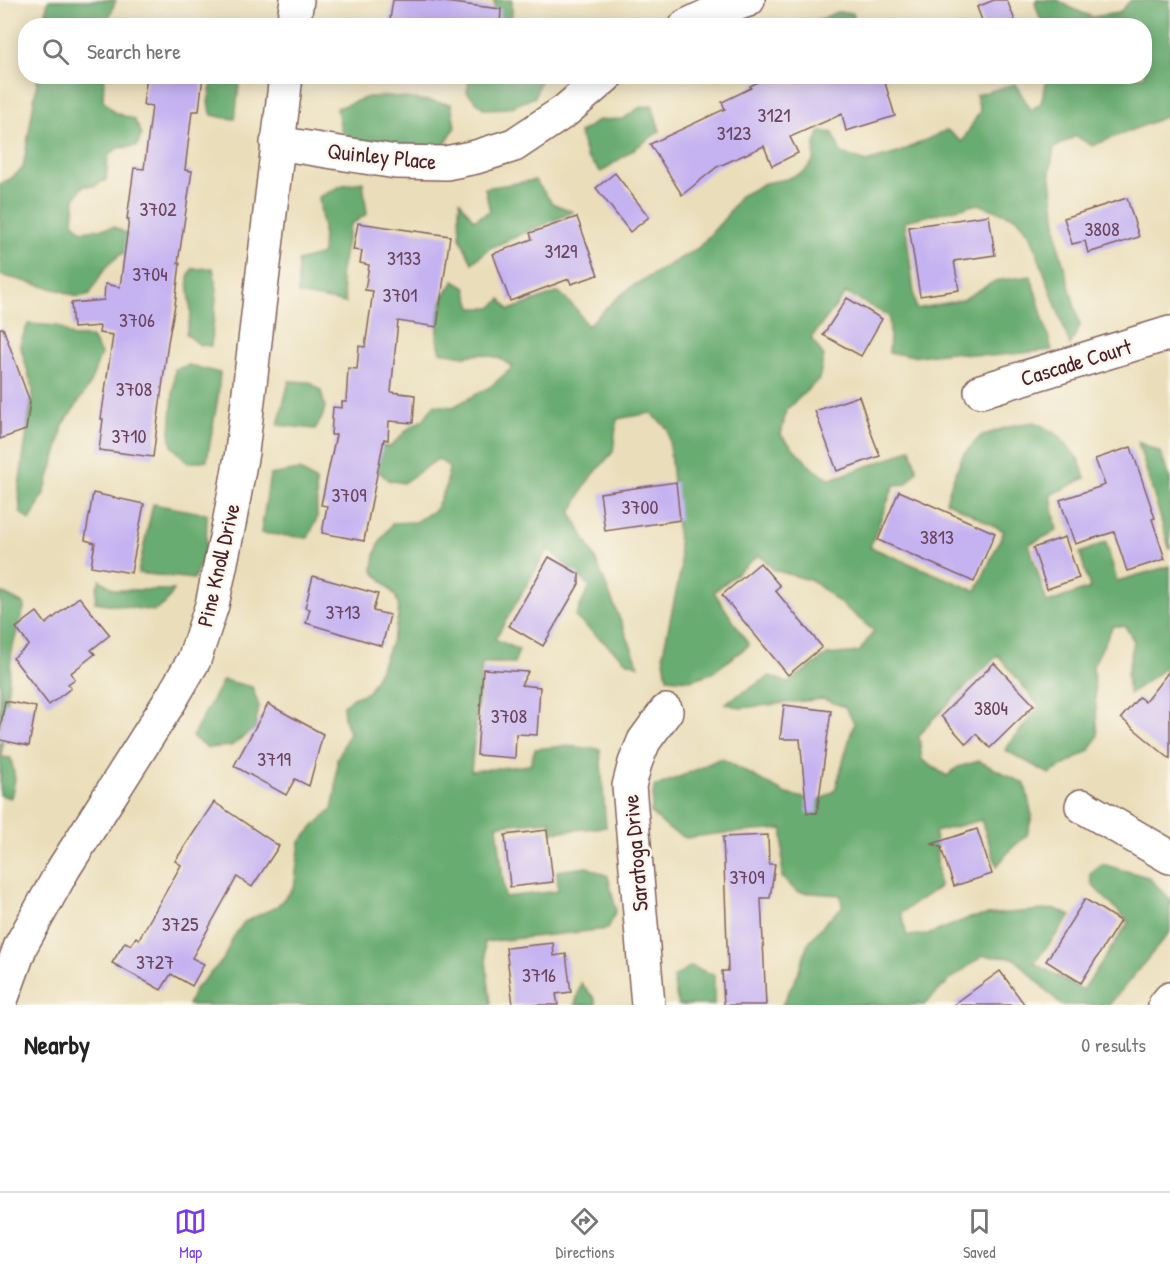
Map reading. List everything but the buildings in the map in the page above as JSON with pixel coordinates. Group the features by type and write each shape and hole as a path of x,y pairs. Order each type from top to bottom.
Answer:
{"street":[{"path":"294,18 297,0"},
{"path":"703,18 748,0"},
{"name":"Pine Knoll Drive","path":"0,1003 20,948 64,868 194,660 212,605 242,452 285,84"},
{"name":"Quinley Place","path":"278,143 396,162 446,164 514,145 565,111 597,84"},
{"name":"Cascade Court","path":"981,391 1170,333"},
{"name":"Saratoga Drive","path":"648,1005 629,786 634,763 644,741 666,711"},
{"path":"1082,806 1170,858"},
{"path":"1165,1005 1170,999"}],"green space":[{"path":"48,0 116,0 109,18 45,18"},
{"path":"494,0 512,0 512,18 494,18"},
{"path":"1036,0 1058,0 1092,17 1119,13 1131,0 1170,0 1170,115 1092,146 1076,136 1054,148 1050,171 1059,248 1080,326 1070,345 1031,236 1017,218 978,204 905,221 916,309 962,300 995,281 1031,276 1052,350 991,356 950,352 918,356 889,353 889,316 846,293 811,338 824,356 819,379 786,410 781,435 813,469 831,479 891,458 911,448 917,471 906,484 894,485 870,547 976,591 1004,531 946,501 952,482 963,455 981,436 1014,425 1035,422 1057,434 1079,460 1085,478 1051,495 1057,531 1029,544 1047,603 1090,588 1080,553 1106,542 1117,581 1170,566 1170,668 1164,669 1129,694 1127,675 1134,641 1125,626 1113,626 1093,666 1098,736 1089,751 1049,774 1005,750 1039,706 998,655 933,719 919,736 922,760 947,776 958,767 979,761 1025,784 1032,816 1027,835 997,866 981,820 935,832 939,887 901,913 907,936 930,934 969,918 1056,909 1071,916 1034,963 1083,990 1129,922 1092,885 1090,873 1102,864 1148,877 1170,899 1170,932 1109,1005 1061,1005 1014,958 982,956 950,980 924,1005 782,1005 798,974 808,943 842,907 841,895 797,892 782,877 783,829 686,838 670,830 651,813 654,787 721,758 786,794 819,801 835,790 854,723 845,707 823,699 740,708 725,703 770,676 788,683 827,655 859,652 874,631 813,581 774,570 759,555 714,592 749,645 712,673 690,680 667,678 663,653 681,569 668,429 651,413 617,419 613,452 587,482 571,513 594,556 639,666 626,661 575,617 590,586 548,549 495,639 519,650 514,663 482,663 471,771 530,765 535,749 564,746 600,749 606,827 552,832 551,821 497,825 505,897 558,891 557,871 587,867 608,876 616,910 608,929 484,942 491,1005 188,1005 195,989 223,960 232,939 244,922 276,907 294,888 300,842 332,809 336,789 337,760 349,733 344,719 343,705 368,692 394,633 399,609 395,596 373,571 376,551 393,523 415,522 435,510 446,487 449,467 438,459 403,483 388,480 371,464 361,444 390,447 408,429 424,419 434,405 453,407 490,387 513,367 499,358 481,354 464,356 441,352 437,338 439,315 444,295 454,281 466,288 472,308 491,308 501,299 509,310 559,292 577,310 587,326 631,287 698,248 725,218 740,196 765,183 787,179 805,171 814,160 815,143 820,131 833,133 841,153 866,162 898,153 947,130 962,142 980,111 976,95 1015,84 1031,110 1041,103 1045,84 1152,84 1152,18 1040,18"},
{"path":"837,12 853,13 854,18 823,18"},
{"path":"37,84 104,84 103,100 115,113 134,119 142,134 137,146 118,148 108,156 106,180 94,186 83,186 75,198 73,222 82,231 114,227 131,236 127,251 109,264 90,294 78,297 0,275 0,184 23,168"},
{"path":"212,84 239,84 235,119 212,115 208,103"},
{"path":"469,84 539,84 535,97 509,108 484,109 467,92"},
{"path":"390,96 451,104 455,127 443,147 391,147 355,142 341,130 337,108 368,97"},
{"path":"652,105 660,131 601,172 587,157 579,133 599,120 623,119 639,108"},
{"path":"535,180 552,203 573,212 490,248 472,263 460,237 460,201 474,220 490,211 485,188"},
{"path":"363,182 367,214 350,225 340,276 346,303 298,294 298,261 322,254 323,230 319,197 343,185"},
{"path":"213,268 217,289 211,346 200,345 186,334 191,314 188,278 192,269"},
{"path":"28,324 58,326 73,337 91,337 101,354 89,386 63,425 44,493 30,521 20,512 19,487 33,390 20,344"},
{"path":"189,365 220,373 207,460 188,463 172,446 170,432 175,369"},
{"path":"289,381 310,382 321,391 325,407 322,418 315,429 278,425"},
{"path":"1138,442 1160,452 1170,478 1170,550"},
{"path":"299,470 316,481 317,518 308,538 261,533 270,475"},
{"path":"153,504 207,514 206,548 194,579 138,573"},
{"path":"100,580 115,590 174,590 165,604 154,611 95,602"},
{"path":"0,592 25,605 12,649 1,757 11,758 15,779 11,798 0,795"},
{"path":"223,680 252,687 259,706 255,728 231,746 208,748 192,737"},
{"path":"691,966 714,975 714,1005 678,1005 673,978"},
{"path":"581,983 595,999 596,1005 575,1005"}]}
